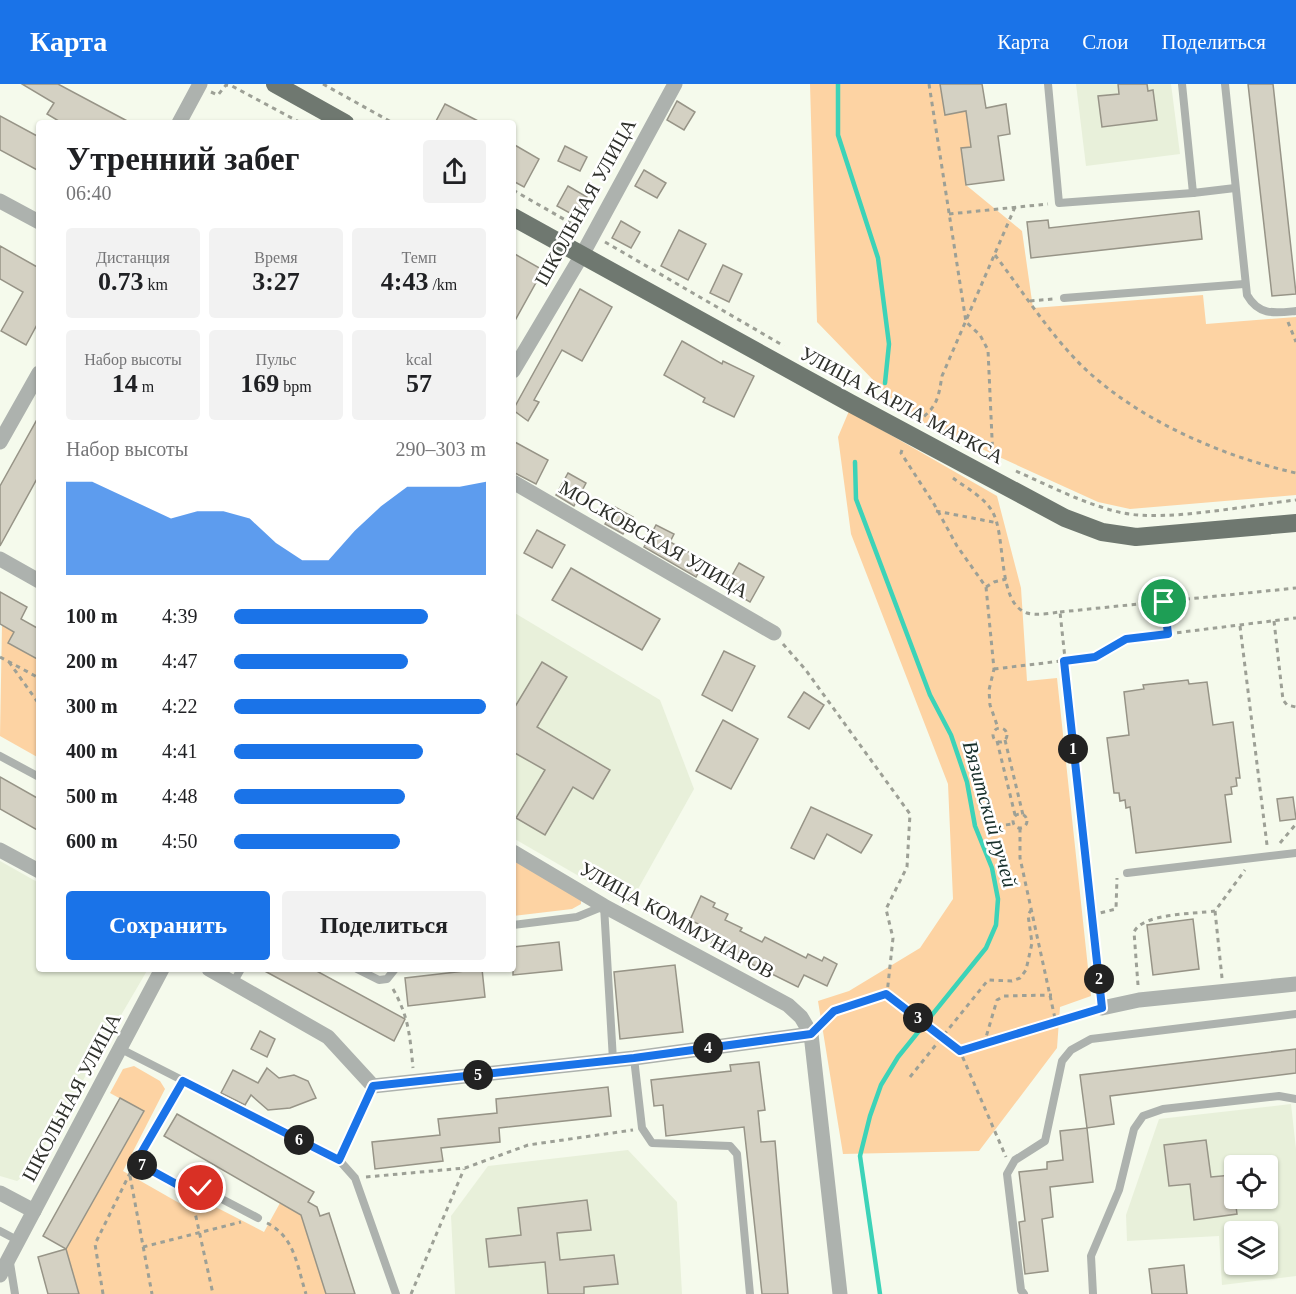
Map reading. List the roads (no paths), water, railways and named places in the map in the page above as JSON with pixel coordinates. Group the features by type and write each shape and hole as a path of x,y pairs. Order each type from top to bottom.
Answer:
{"main road":[{"path":"275,84 340,120"},
{"name":"УЛИЦА КАРЛА МАРКСА","path":"516,219 850,403 1065,518 1102,532 1136,537 1296,523"}],"street":[{"name":"ШКОЛЬНАЯ УЛИЦА","path":"516,366 582,255 675,84"},
{"path":"180,120 200,85"},
{"path":"0,201 36,220"},
{"path":"0,442 36,378"},
{"name":"МОСКОВСКАЯ УЛИЦА","path":"516,484 774,633"},
{"path":"0,560 36,579"},
{"path":"0,849 36,869"},
{"name":"УЛИЦА КОММУНАРОВ","path":"516,854 604,906 788,1005 801,1017 811,1034"},
{"name":"ШКОЛЬНАЯ УЛИЦА","path":"0,1275 160,972"},
{"path":"213,972 328,1037 373,1086 634,1058 811,1034 840,1294"},
{"path":"1102,1008 1139,1000 1296,984"},
{"path":"0,1193 34,1211"}],"lane":[{"path":"1048,84 1059,203 1235,188"},
{"path":"1182,84 1193,193"},
{"path":"1225,84 1244,284 1254,307 1269,313 1296,310"},
{"path":"1064,298 1244,284"},
{"path":"0,756 36,775"},
{"path":"1127,873 1296,853"},
{"path":"516,925 577,917 604,906 613,1060"},
{"path":"233,983 240,972"},
{"path":"363,972 379,980 387,980 393,972"},
{"path":"1024,1294 1021,1290 1007,1174 1010,1165 1045,1141 1062,1061 1071,1050 1091,1039 1296,1014"},
{"path":"121,1049 339,1160 355,1178 396,1294"},
{"path":"634,1058 642,1128 652,1143 730,1146 737,1154 750,1294"},
{"path":"183,1081 136,1162 178,1185 201,1188 258,1218"},
{"path":"339,1160 373,1086"},
{"path":"1093,1294 1091,1256 1119,1190 1134,1129 1143,1116 1162,1109 1280,1096 1296,1099"},
{"path":"0,1231 19,1241"},
{"path":"9,1259 15,1294"}],"waterway":[{"name":"Вязитский ручей","path":"838,84 838,135 878,258 889,344 885,383"},
{"name":"Вязитский ручей","path":"855,462 856,499 930,695 951,735 967,782 975,826 992,868 998,899 996,925 986,948 898,1057 881,1085 870,1116 860,1156 880,1294"}]}
